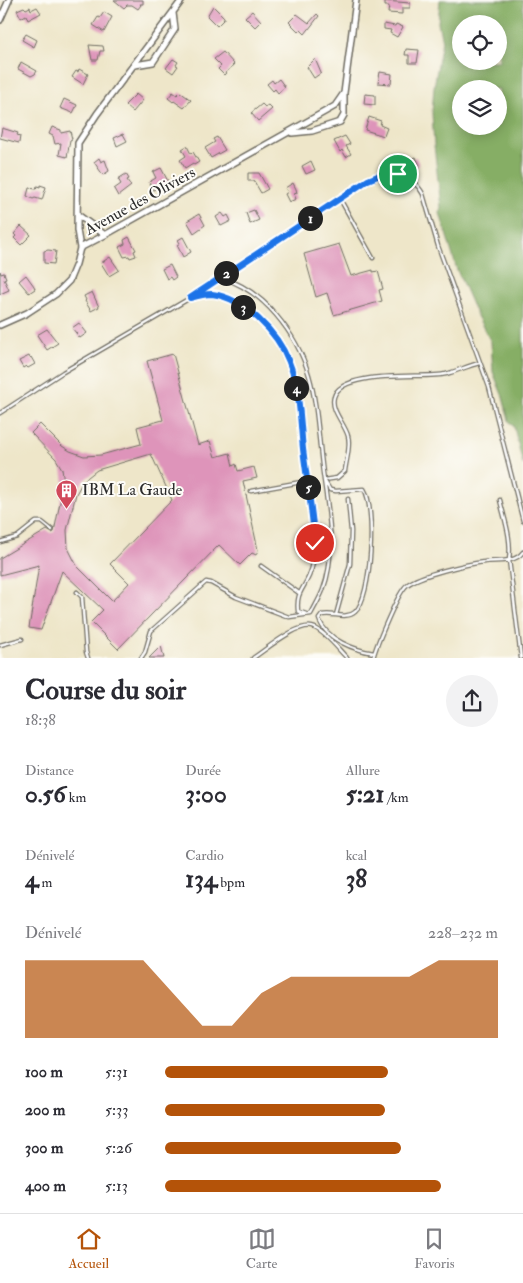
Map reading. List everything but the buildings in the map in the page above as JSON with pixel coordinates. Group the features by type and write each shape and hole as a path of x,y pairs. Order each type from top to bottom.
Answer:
{"street":[{"path":"0,20 9,0"},
{"path":"80,248 77,230 78,143 97,114 173,12 182,1 189,0"},
{"name":"Avenue des Oliviers","path":"289,133 312,131 340,122 344,115 344,93 356,0"},
{"path":"134,65 153,62 175,29 173,12"},
{"name":"Avenue des Oliviers","path":"0,326 27,313 56,294 69,281 80,248 105,236 335,106 344,93"},
{"path":"78,215 105,236"}],"lane":[{"path":"0,413 63,372 190,298 368,180 380,175 398,174 406,177 423,194 438,246 489,387 523,521"},
{"path":"340,199 373,258"},
{"path":"141,658 145,652 151,631 156,625 206,582 236,598 289,617 311,614 324,589 331,551 328,501 314,392 304,358 289,330 266,303 234,282 220,277"},
{"path":"190,298 202,294 213,294 230,299 254,313 273,336 289,361 298,394 315,543 310,575 299,593 297,601 298,611 306,614"},
{"path":"324,480 337,478 345,471 349,438 334,406 333,399 338,388 345,384 376,377 446,374 479,363"},
{"path":"324,480 330,490 364,489 367,495 371,532 369,573 360,607 355,613 348,616 327,614 322,615 319,620 321,625 340,642 356,650 374,653"},
{"path":"251,491 307,481"},
{"path":"336,615 350,564 351,531 348,499"},
{"path":"500,500 510,536 509,560 521,658"},
{"path":"0,542 16,537 36,522 42,522 52,530"},
{"path":"373,658 398,600 406,586 413,581 442,571 483,562 509,560 516,558 523,552"},
{"path":"260,566 299,593"},
{"path":"77,592 82,597 88,658"},
{"path":"253,658 299,628 310,626 317,629 347,658"},
{"path":"0,645 22,639"}],"green space":[{"path":"440,0 523,0 523,465 514,427 509,421 503,397 493,372 491,342 476,314 457,270 440,213 432,113 434,87 442,41 438,23"}],"place":[{"name":"IBM La Gaude","path":"66,509"}],"route":[{"path":"315,543 298,394 289,361 273,336 254,313 230,299 213,294 202,294 190,298 368,180 380,175 398,174"}]}
